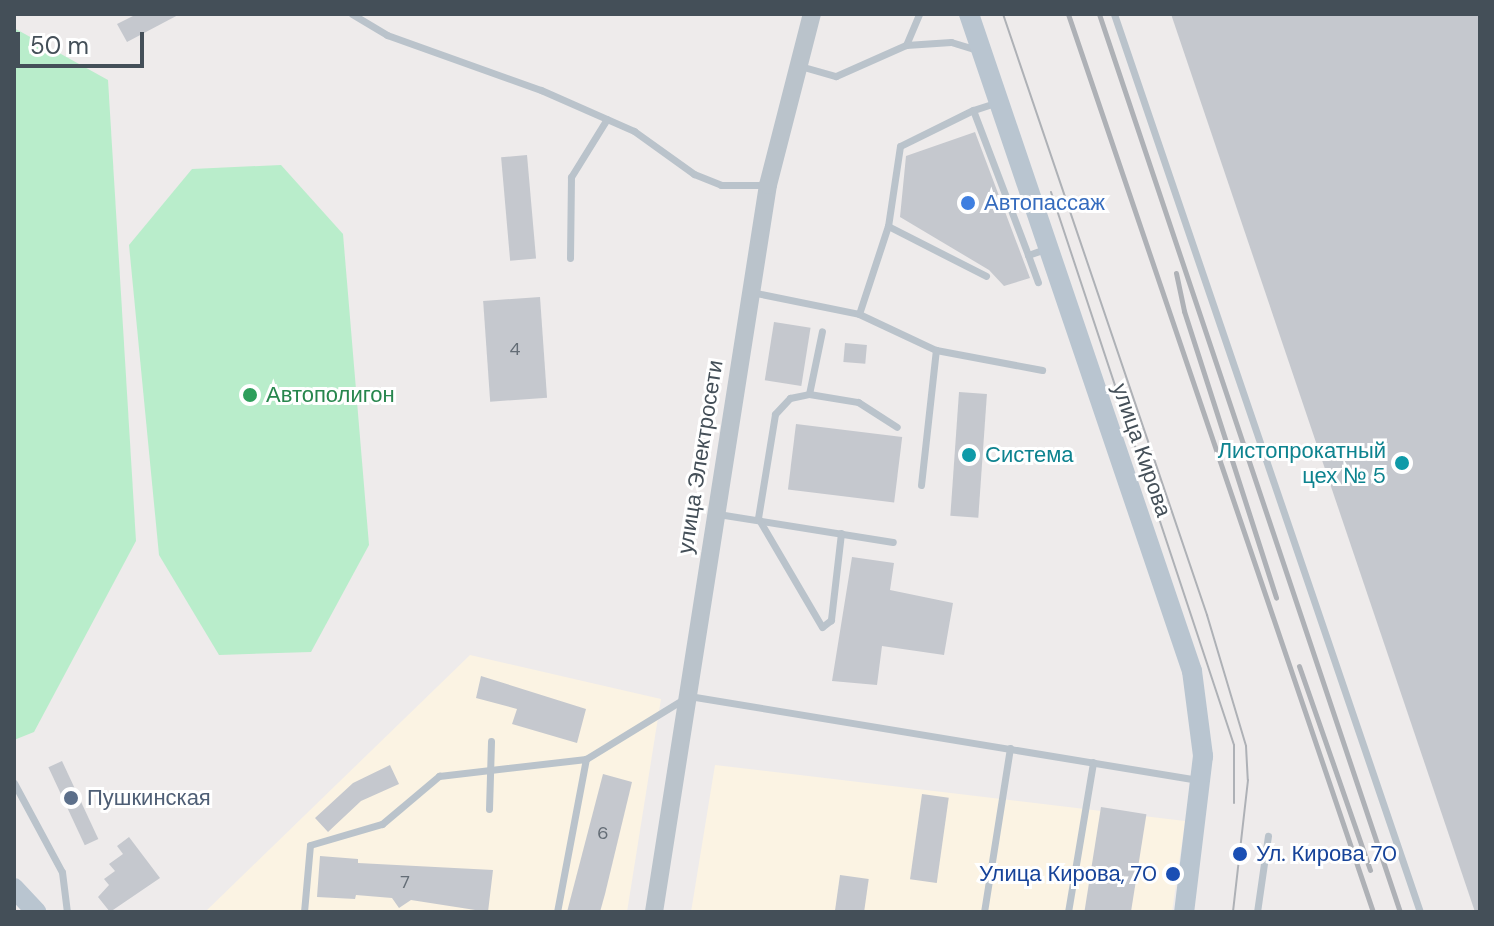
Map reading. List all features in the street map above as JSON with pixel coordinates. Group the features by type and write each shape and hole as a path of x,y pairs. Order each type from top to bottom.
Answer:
{"main road":[{"name":"улица Кирова","path":"969,14 1038,251 1192,671 1203,735 1184,912"},
{"path":"14,888 36,912"}],"street":[{"name":"улица Электросети","path":"654,912 689,696 712,514 749,292 768,185 812,14"}],"lane":[{"path":"352,14 387,35 607,119 721,185 768,185"},
{"path":"906,45 919,14"},
{"path":"1114,14 1420,912"},
{"path":"797,65 836,76 906,45 951,42 981,51"},
{"path":"859,314 888,226 900,146 973,110 997,102"},
{"path":"973,110 1038,251 1038,282"},
{"path":"570,258 571,177 607,119"},
{"path":"888,226 986,276"},
{"path":"749,292 859,314 936,350 1042,370"},
{"path":"809,394 822,331"},
{"path":"921,485 936,350"},
{"path":"841,533 831,620 822,627 758,518 775,414 790,398 809,394 858,402 897,427"},
{"path":"712,514 758,518 893,542"},
{"path":"304,912 310,845 382,824 439,776 488,767 586,759 689,696 1200,780"},
{"path":"489,809 491,741"},
{"path":"984,912 1010,748"},
{"path":"557,912 586,759"},
{"path":"1068,912 1093,762"},
{"path":"14,783 62,872 67,912"},
{"path":"1257,912 1268,836"}],"shaded area":[{"path":"470,655 661,699 627,912 205,912"},
{"path":"715,765 1185,821 1172,912 691,912"}],"green space":[{"path":"14,28 108,80 136,541 34,732 14,740"},
{"name":"Автополигон","path":"281,165 343,234 369,545 311,652 219,655 159,555 129,245 192,169"}],"building":[{"path":"137,14 180,14 127,42 117,24"},
{"name":"Листопрокатный цех № 5","path":"1171,14 1480,14 1480,912 1475,912"},
{"path":"975,132 1030,278 1004,286 989,270 900,217 906,156"},
{"path":"527,155 536,259 510,261 501,157"},
{"path":"540,297 547,398 490,402 483,301"},
{"path":"774,322 811,328 801,386 765,380"},
{"path":"845,343 867,345 865,364 843,362"},
{"name":"Система","path":"959,392 987,394 978,518 950,516"},
{"path":"796,424 902,437 894,503 788,490"},
{"path":"852,557 894,563 890,590 953,603 944,655 882,646 877,685 832,681"},
{"path":"481,676 586,709 577,743 512,724 517,709 476,698"},
{"path":"62,761 98,839 85,845 48,767"},
{"path":"390,765 399,784 361,801 328,832 315,818 353,783"},
{"path":"603,774 632,782 605,894 600,912 567,912"},
{"path":"922,794 949,798 937,883 910,879"},
{"path":"1101,807 1146,814 1131,912 1084,912"},
{"path":"129,837 160,878 110,912 98,897 109,885 104,879 115,871 109,864 123,854 117,846"},
{"path":"320,856 358,859 358,863 493,870 488,912 411,900 399,908 392,898 356,895 355,899 317,897"},
{"path":"840,875 869,879 864,912 835,912"}],"tram line":[{"path":"1003,14 1207,615 1246,746 1248,780 1233,912"},
{"path":"1051,192 1234,745 1234,803"}],"railway":[{"path":"1068,14 1373,912"},
{"path":"1099,14 1400,912"},
{"path":"1176,273 1184,311 1276,598"},
{"path":"1299,666 1370,870"}],"place":[{"name":"Автопассаж","path":"968,203"},
{"name":"Автополигон","path":"250,395"},
{"name":"Система","path":"969,455"},
{"name":"Листопрокатный цех № 5","path":"1402,463"},
{"name":"Пушкинская","path":"71,798"},
{"name":"Ул. Кирова 70","path":"1240,854"},
{"name":"Улица Кирова, 70","path":"1173,874"}]}
